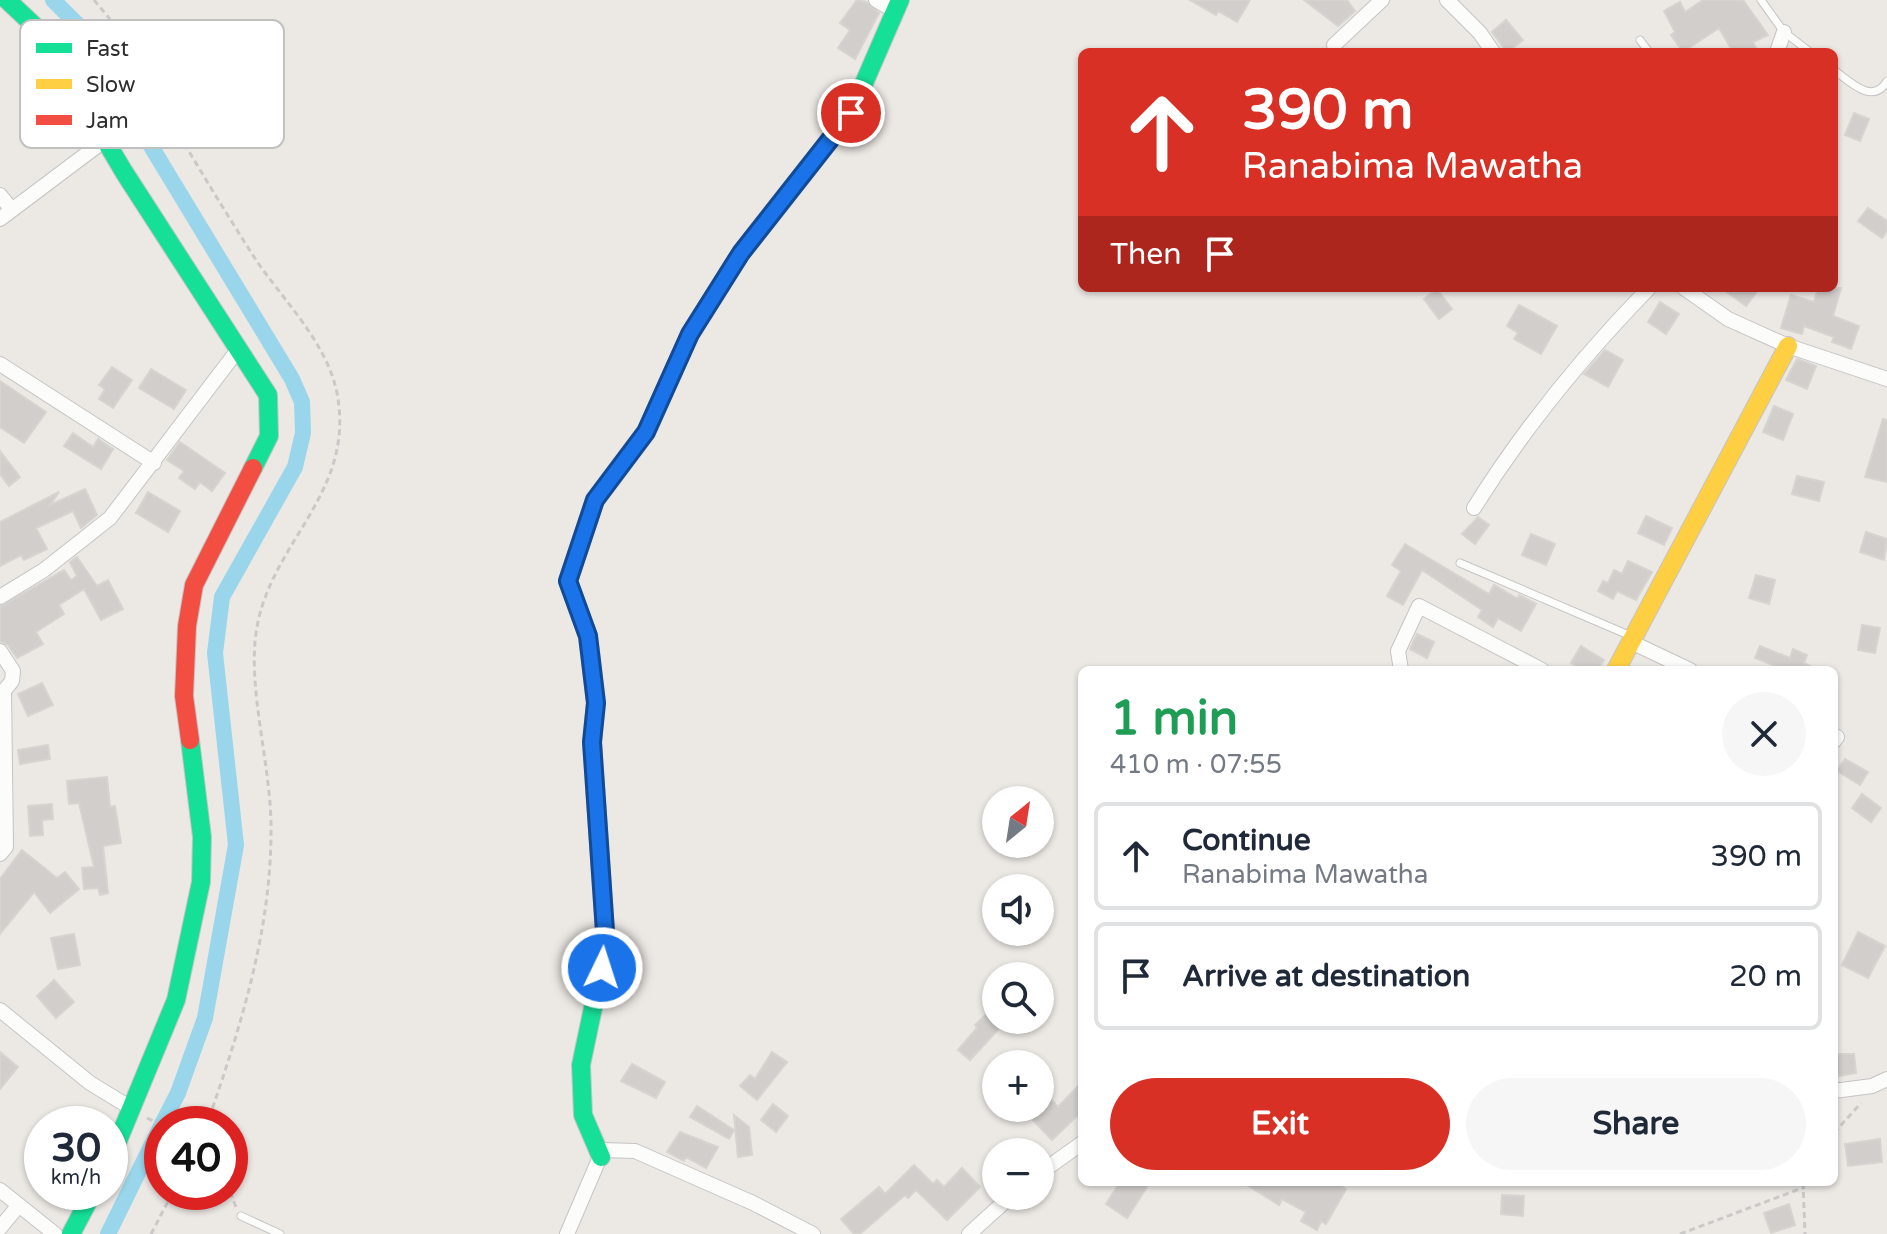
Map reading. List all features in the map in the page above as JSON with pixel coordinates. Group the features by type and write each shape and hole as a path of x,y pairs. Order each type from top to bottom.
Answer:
{"street":[{"path":"7,0 28,20"},
{"path":"876,0 886,6 898,3"},
{"path":"1334,45 1382,0"},
{"path":"1447,0 1480,33 1490,48"},
{"path":"601,1157 583,1115 581,1065 606,946 592,742 596,703 588,636 568,581 595,500 646,432 690,334 741,253 851,113 898,3"},
{"path":"1778,48 1784,32"},
{"path":"0,195 6,214 94,148"},
{"path":"110,148 237,351 268,395 269,436 194,585 187,626 184,696 202,837 201,882 176,1000 139,1113 128,1131"},
{"path":"1474,508 1515,442 1588,351 1645,292"},
{"path":"1690,292 1728,319 1788,346 1887,379"},
{"path":"1618,666 1788,346"},
{"path":"0,597 44,570 110,518 237,351"},
{"path":"0,364 154,463"},
{"path":"1400,666 1398,651 1419,606 1534,666"},
{"path":"1632,640 1682,666"},
{"path":"0,651 13,671 12,681 4,691 6,847 0,854"},
{"path":"0,1010 90,1083 139,1113"},
{"path":"1838,1090 1872,1086 1887,1079"},
{"path":"1054,1163 1078,1146"},
{"path":"567,1234 603,1150 635,1151 753,1203 813,1234"},
{"path":"0,1190 55,1234"},
{"path":"0,1228 19,1205"},
{"path":"71,1234 84,1210"},
{"path":"969,1234 996,1210"}],"lane":[{"path":"1761,0 1784,32 1805,48"},
{"path":"1640,40 1646,48"},
{"path":"1838,73 1860,90 1872,92 1884,87 1887,81"},
{"path":"1460,563 1632,640"},
{"path":"241,1216 280,1234"}],"path":[{"path":"94,0 110,20"},
{"path":"188,148 256,260 319,349 336,390 341,426 332,475 263,601 257,626 252,657 271,831 263,929 233,1049 213,1106"},
{"path":"1838,1129 1856,1112 1872,1086"},
{"path":"139,1113 144,1116"},
{"path":"1680,1234 1799,1186"},
{"path":"1804,1186 1805,1234"},
{"path":"151,1234 164,1210"},
{"path":"238,1210 241,1216"}],"building":[{"path":"857,0 866,2 879,13 855,59 838,48 850,30 840,23"},
{"path":"1190,0 1250,0 1237,22 1218,11 1216,15"},
{"path":"1304,0 1347,0 1355,11 1338,26"},
{"path":"1703,0 1743,0 1768,35 1753,42 1756,48 1731,48 1719,28 1689,48 1680,48 1671,35 1675,32 1664,11 1680,2 1685,12"},
{"path":"1506,20 1523,40 1512,48 1504,48 1492,32"},
{"path":"1854,113 1869,119 1860,141 1845,135"},
{"path":"1868,208 1887,221 1887,231 1882,238 1858,221"},
{"path":"1841,288 1833,316 1859,326 1851,349 1832,342 1834,337 1804,326 1802,334 1781,328 1791,295 1814,302 1817,292 1838,292"},
{"path":"1433,292 1439,292 1452,309 1439,319 1424,299"},
{"path":"1727,292 1757,292 1746,306"},
{"path":"1660,302 1679,314 1666,334 1648,322"},
{"path":"1519,305 1557,326 1541,354 1514,339 1518,333 1507,326"},
{"path":"1605,350 1623,360 1608,387 1584,374"},
{"path":"1797,359 1816,366 1807,389 1786,380"},
{"path":"112,367 132,380 113,408 99,399 105,389 99,385"},
{"path":"151,369 186,390 174,409 139,388"},
{"path":"0,381 46,412 24,443 0,427"},
{"path":"1774,406 1793,414 1783,440 1763,432"},
{"path":"1883,419 1887,420 1887,482 1865,477"},
{"path":"73,433 93,447 98,439 113,449 101,469 64,446"},
{"path":"180,442 225,473 212,491 200,482 195,489 179,478 184,471 167,460"},
{"path":"0,451 20,477 9,486 0,474"},
{"path":"1797,476 1824,482 1819,501 1792,494"},
{"path":"85,489 97,515 81,528 73,511 36,528 47,549 24,560 21,555 0,566 0,522 59,492 50,505"},
{"path":"148,492 180,511 168,532 136,513"},
{"path":"1646,516 1672,528 1664,545 1638,533"},
{"path":"1478,517 1489,525 1475,544 1462,534"},
{"path":"1866,532 1887,539 1884,560 1860,552"},
{"path":"1531,534 1555,544 1546,565 1522,555"},
{"path":"1405,544 1489,594 1494,585 1518,599 1519,595 1536,604 1521,631 1498,618 1493,627 1478,617 1482,610 1422,570 1403,605 1387,596 1401,571 1392,565"},
{"path":"77,557 97,586 108,580 123,609 101,620 84,589 59,605 64,614 36,632 43,644 17,658 8,645 0,641 0,607 64,570 71,580 77,576 70,562"},
{"path":"1628,561 1652,572 1636,600 1617,591 1613,599 1598,591 1603,581 1608,583 1614,570 1622,574"},
{"path":"1756,575 1775,580 1769,604 1749,598"},
{"path":"1862,625 1880,628 1875,653 1858,650"},
{"path":"1417,634 1434,642 1427,658 1410,649"},
{"path":"1581,646 1604,660 1600,666 1576,666 1571,663"},
{"path":"1760,646 1790,658 1793,649 1807,655 1804,663 1810,666 1775,666 1755,658"},
{"path":"42,683 53,705 28,716 18,694"},
{"path":"48,745 50,759 20,764 18,750"},
{"path":"1845,759 1868,772 1860,785 1838,770"},
{"path":"107,777 110,807 115,806 121,843 103,846 108,893 100,895 98,888 84,889 82,868 94,867 79,803 69,804 67,781"},
{"path":"1862,794 1881,808 1871,822 1852,808"},
{"path":"52,804 53,819 42,820 43,835 30,836 28,806"},
{"path":"22,850 57,878 65,872 79,889 50,913 34,892 0,934 0,879"},
{"path":"1858,932 1885,946 1868,978 1842,965"},
{"path":"74,934 80,965 58,969 51,938"},
{"path":"54,980 74,1002 56,1018 37,996"},
{"path":"982,1018 982,1034 994,1034 970,1060 958,1050 977,1028 975,1025"},
{"path":"0,1052 18,1067 0,1089"},
{"path":"772,1052 787,1062 757,1100 740,1086 750,1075 755,1079"},
{"path":"1838,1054 1854,1054 1856,1073 1838,1076"},
{"path":"632,1064 665,1082 656,1098 621,1081"},
{"path":"1078,1086 1078,1115 1054,1138 1050,1138 1035,1122 1054,1122 1054,1103 1058,1107"},
{"path":"773,1104 788,1116 776,1132 761,1120"},
{"path":"697,1106 734,1130 729,1139 690,1117"},
{"path":"734,1115 749,1127 752,1155 738,1157"},
{"path":"680,1132 718,1147 706,1168 686,1157 684,1161 667,1152"},
{"path":"1880,1139 1882,1162 1848,1166 1845,1144"},
{"path":"914,1165 933,1184 937,1180 944,1187 962,1168 980,1187 947,1220 916,1190 908,1198 905,1195 860,1234 854,1234 841,1219 879,1187 885,1194"},
{"path":"1117,1186 1147,1187 1127,1218 1106,1204"},
{"path":"1248,1186 1341,1186 1346,1189 1326,1224 1321,1221 1317,1230 1301,1221 1306,1212 1282,1199 1279,1205"},
{"path":"1502,1195 1524,1196 1523,1216 1501,1214"},
{"path":"1789,1204 1795,1225 1771,1233 1764,1213"}],"waterway":[{"path":"53,0 73,20"},
{"path":"152,148 292,379 302,402 303,433 295,467 222,597 215,653 236,845 205,1018 171,1106"},
{"path":"108,1234 144,1161"}],"traffic: fast":[{"path":"7,0 28,20"},
{"path":"778,206 851,113 900,0"},
{"path":"110,148 268,395 269,436 253,468"},
{"path":"601,1157 583,1115 581,1065 606,946 592,742 596,703 588,636 568,581 595,500 646,432"},
{"path":"128,1116 176,1000 201,882 202,837 190,740"},
{"path":"71,1234 84,1210"}],"traffic: slow":[{"path":"646,432 690,334 741,253 778,206"},
{"path":"1618,666 1788,346"}],"traffic: jam":[{"path":"190,740 184,696 187,626 194,585 253,468"}],"route":[{"path":"602,968 606,946 592,742 596,703 588,636 568,581 595,500 646,432 690,334 741,253 851,113"}]}
